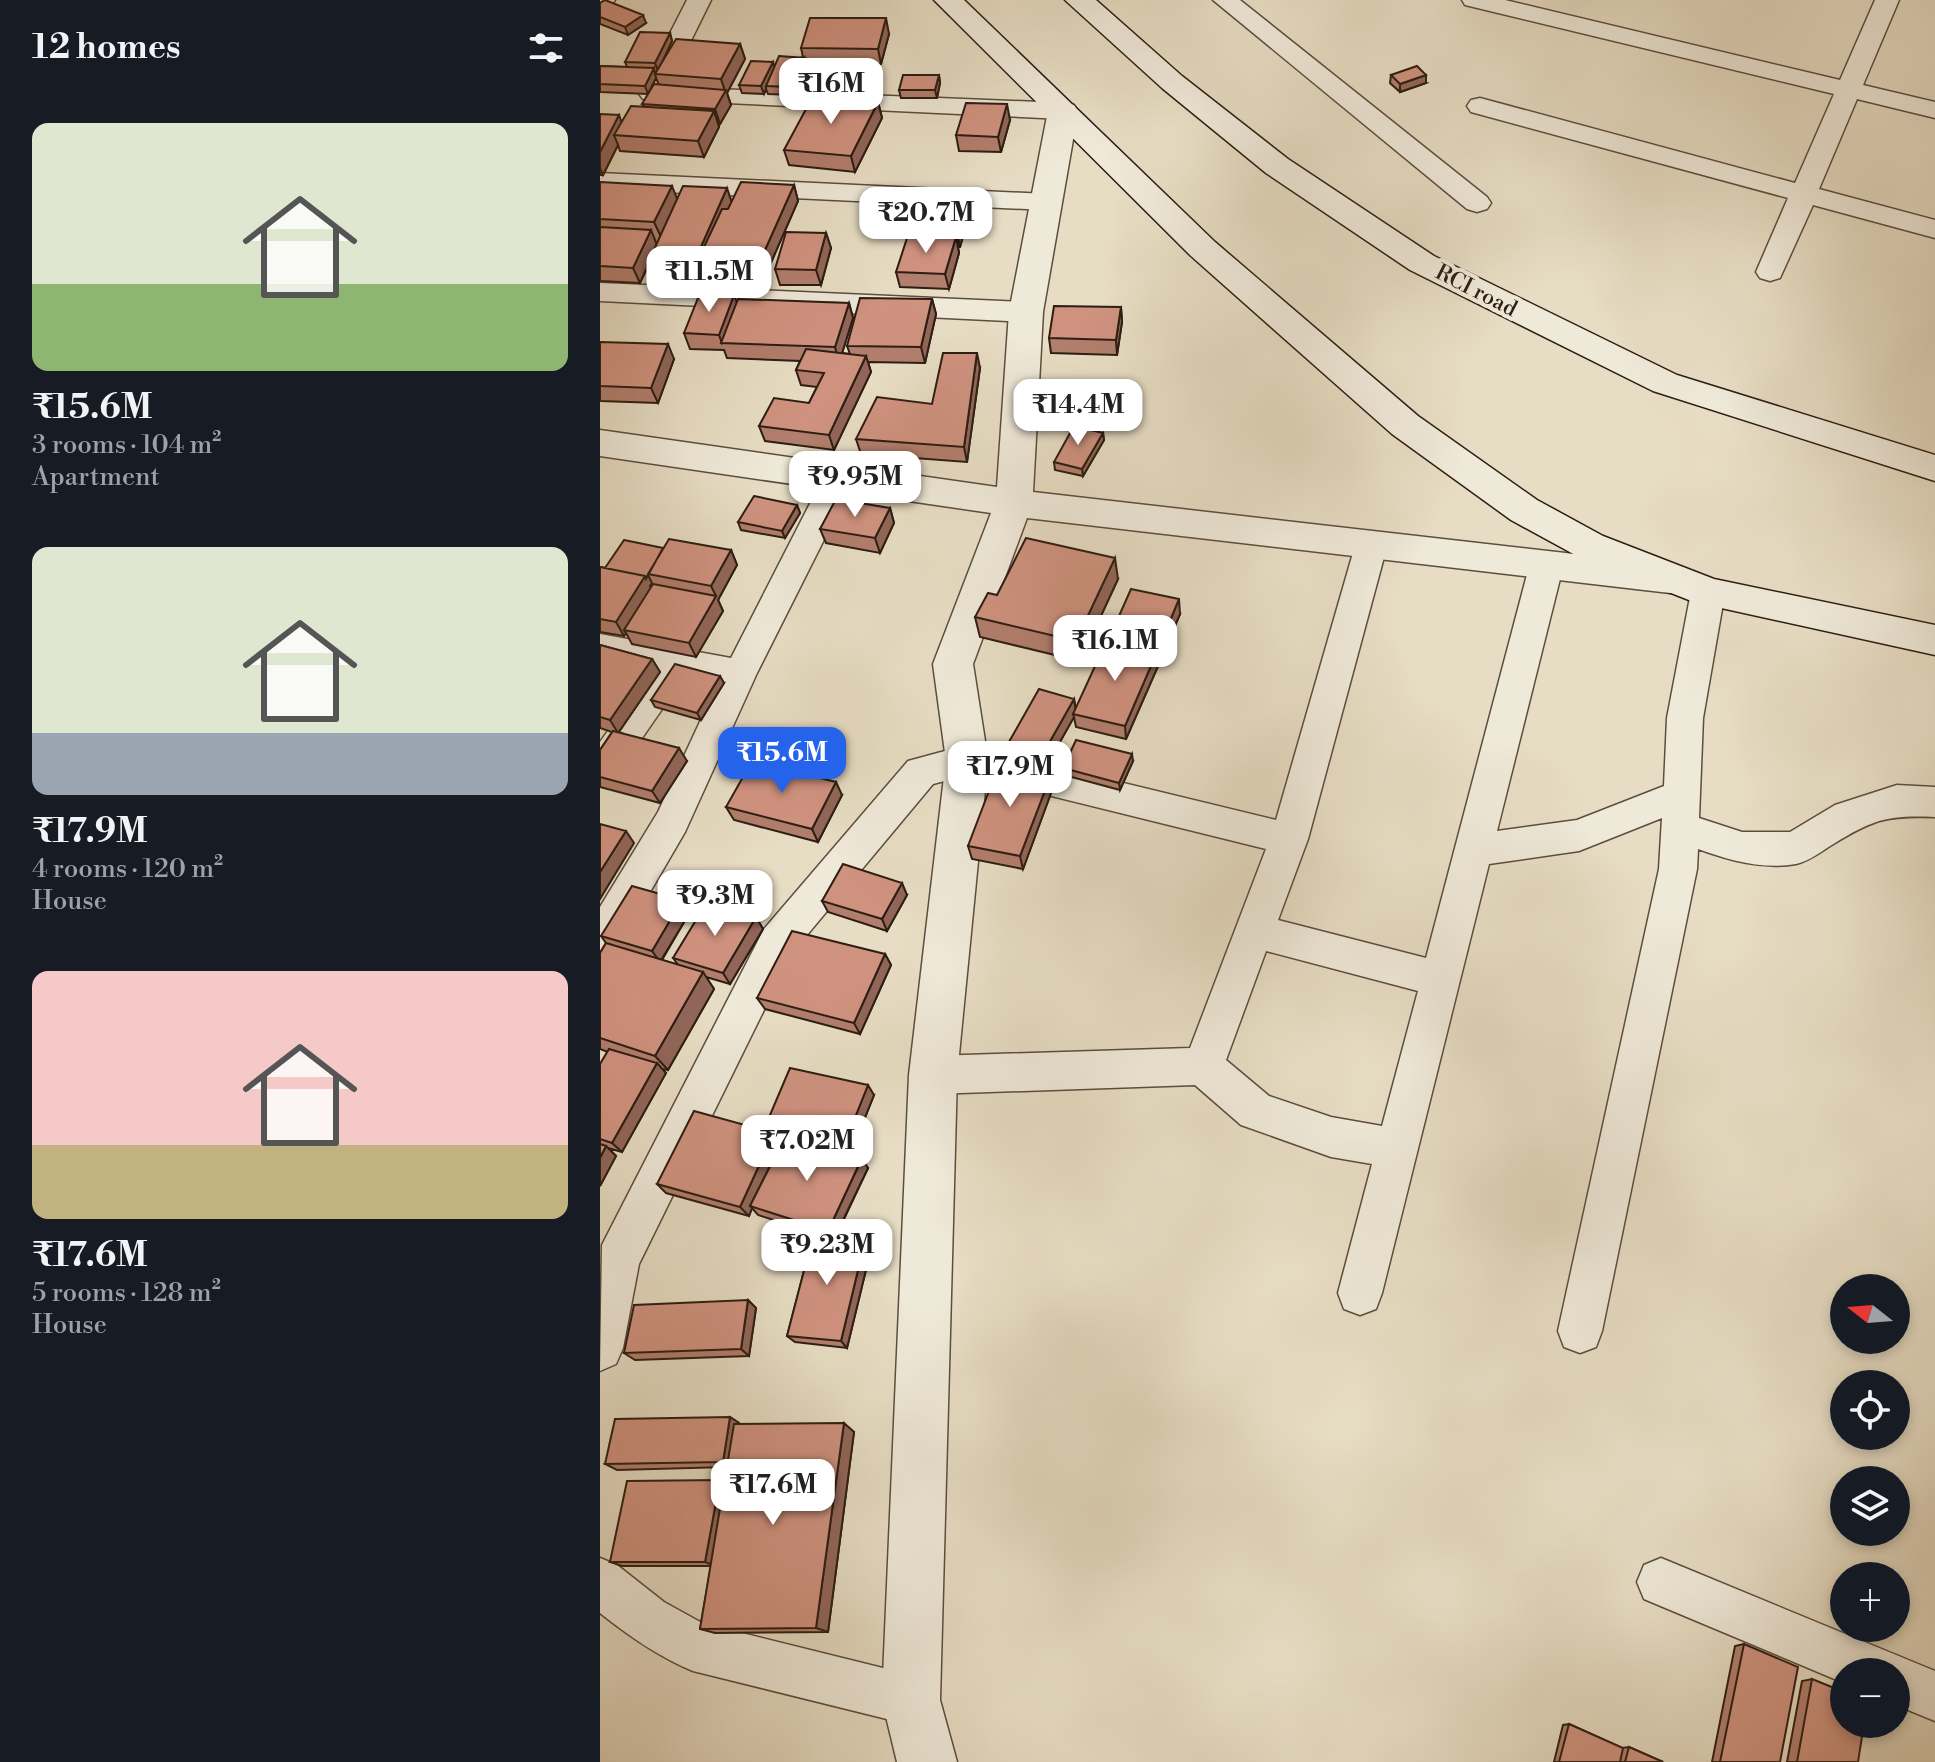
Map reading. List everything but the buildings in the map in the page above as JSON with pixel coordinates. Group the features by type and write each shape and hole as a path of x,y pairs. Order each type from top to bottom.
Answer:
{"street":[{"path":"637,119 699,0"},
{"path":"948,0 1203,249 1405,425 1524,510 1590,546 1708,592 1933,646"},
{"name":"RCI road","path":"1079,0 1172,82 1277,166 1422,263 1665,383 1935,468"},
{"path":"1225,0 1477,203"},
{"path":"1474,0 1935,110"},
{"path":"1770,272 1887,0"},
{"path":"652,94 1063,111"},
{"path":"1480,106 1935,229"},
{"path":"927,1762 911,1700 933,1075 967,760 953,664 1014,503 1026,312 1063,111"},
{"path":"616,156 600,181 1047,202"},
{"path":"600,292 1026,312"},
{"path":"600,443 1014,503 1670,579"},
{"path":"600,942 672,821 740,673 839,478"},
{"path":"1203,1066 1289,839 1371,546"},
{"path":"1360,1293 1546,567"},
{"path":"1580,1331 1678,869 1685,718 1708,592"},
{"path":"600,647 740,673"},
{"path":"600,770 675,663"},
{"path":"600,1348 609,1258 778,941 921,772 967,760 1289,839"},
{"path":"1473,850 1579,835 1680,811 1742,848 1795,848 1848,816 1897,800 1935,802"},
{"path":"1256,931 1440,979"},
{"path":"933,1075 1203,1066 1256,1111 1331,1137 1397,1149"},
{"path":"600,1582 647,1619 693,1646 911,1700"},
{"path":"1661,1582 1843,1658"},
{"path":"1910,1686 1935,1696"}]}
